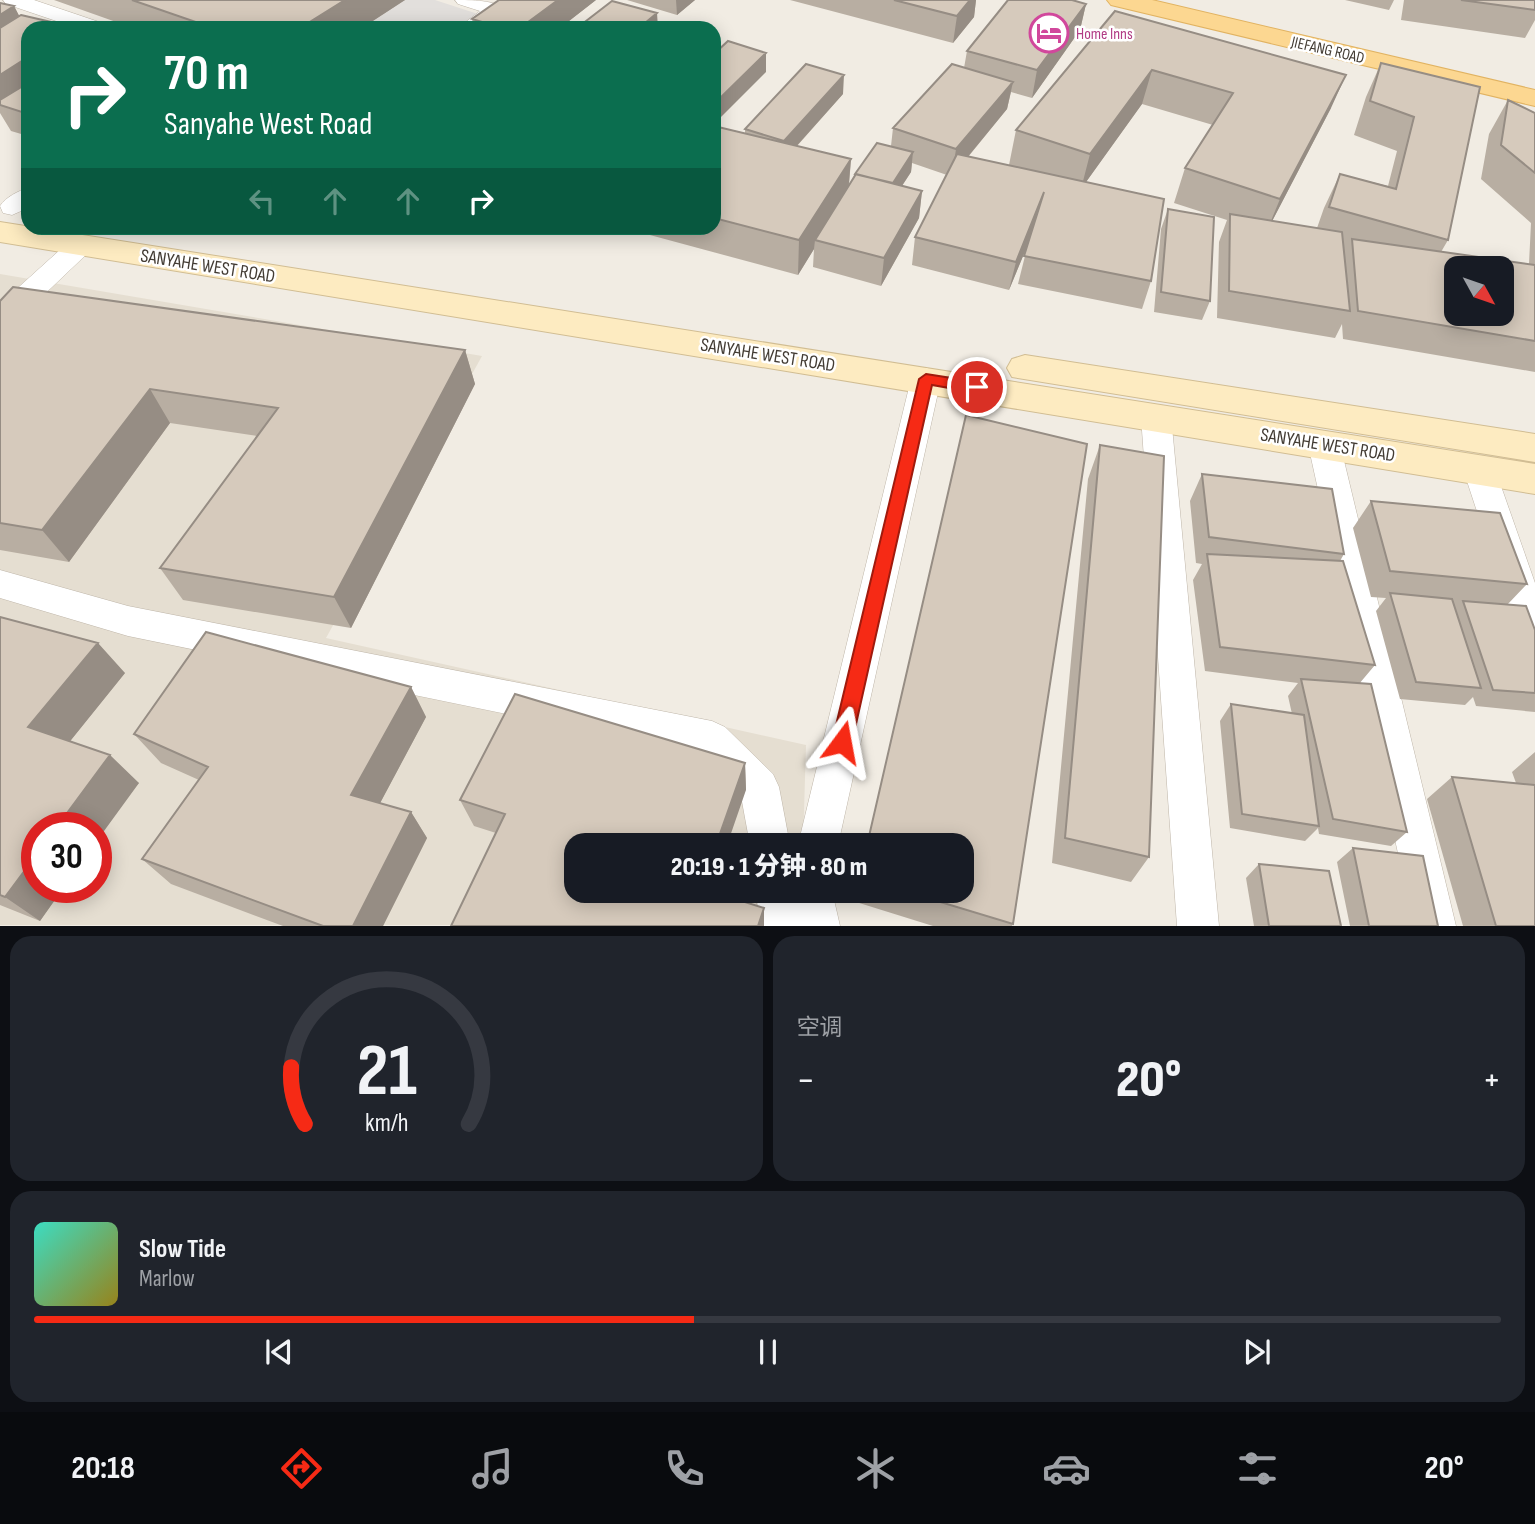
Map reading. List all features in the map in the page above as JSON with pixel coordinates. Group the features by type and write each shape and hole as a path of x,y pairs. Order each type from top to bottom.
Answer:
{"main road":[{"name":"JIEFANG ROAD","path":"1120,0 1535,98"},
{"name":"JIEFANG ROAD","path":"1196,0 1476,65 1535,76"},
{"name":"SANYAHE WEST ROAD","path":"62,235 81,245 1535,479"},
{"name":"SANYAHE WEST ROAD","path":"181,235 1535,448"}],"street":[{"path":"13,0 77,21"},
{"path":"465,0 497,10 480,21"},
{"path":"0,320 81,245"},
{"path":"821,833 926,379"},
{"path":"1156,416 1198,926"},
{"path":"1324,444 1435,926"},
{"path":"1479,469 1535,633"},
{"path":"0,584 128,621 712,739 759,787 769,833"},
{"path":"778,903 781,926"},
{"path":"814,903 819,926"}],"shaded area":[{"path":"396,0 435,0 478,14 468,21 363,21"},
{"path":"0,274 482,356 326,638 806,745 803,833 564,833 564,903 802,903 802,925 0,925"}],"building":[{"path":"132,0 345,0 311,21 193,21"},
{"path":"499,0 558,0 530,21 472,19"},
{"path":"894,0 970,0 957,16"},
{"path":"1008,0 1072,0 1086,4 1037,70 967,51"},
{"path":"1461,0 1535,0 1535,10"},
{"path":"612,1 657,13 647,21 586,21"},
{"path":"0,3 14,6 0,15"},
{"path":"1115,11 1346,75 1280,199 1185,168 1233,93 1152,70 1090,154 1016,130"},
{"path":"21,15 47,21 21,21 21,62 0,75 0,28"},
{"path":"728,41 766,53 721,97 721,48"},
{"path":"1381,63 1480,87 1448,240 1329,207 1340,174 1396,189 1414,117 1370,101"},
{"path":"806,64 844,75 784,141 745,129"},
{"path":"952,64 1013,82 956,149 893,128"},
{"path":"21,87 21,112 0,105 0,100"},
{"path":"1508,100 1535,113 1535,173 1501,145"},
{"path":"721,128 851,159 799,240 721,220"},
{"path":"877,143 913,152 893,183 855,174"},
{"path":"957,154 1164,199 1151,281 1024,256 1044,192 1016,262 915,237"},
{"path":"856,174 922,191 884,258 815,240"},
{"path":"1168,209 1214,217 1210,301 1161,292"},
{"path":"1230,214 1342,232 1350,311 1229,291"},
{"path":"1352,239 1472,256 1444,256 1444,326 1358,311"},
{"path":"1514,262 1535,265 1535,341 1446,326 1514,326"},
{"path":"13,287 465,350 334,597 160,568 278,408 150,389 42,530 0,523 0,301"},
{"path":"966,415 1087,444 1013,924 944,903 974,903 974,833 870,833"},
{"path":"1100,445 1164,456 1149,857 1065,838"},
{"path":"1202,474 1332,489 1344,554 1209,537"},
{"path":"1371,501 1500,513 1527,584 1390,571"},
{"path":"1207,554 1343,561 1375,665 1220,647"},
{"path":"1390,593 1452,599 1481,688 1416,682"},
{"path":"1463,601 1526,606 1535,630 1535,693 1493,690"},
{"path":"0,617 98,643 28,727 110,755 68,812 21,812 21,876 5,897 0,895"},
{"path":"206,632 411,687 351,795 411,812 353,926 323,926 142,859 208,767 134,734"},
{"path":"1301,679 1371,684 1407,832 1333,819"},
{"path":"515,694 745,763 720,833 564,833 564,903 748,903 764,908 758,926 451,926 505,814 460,800"},
{"path":"1231,704 1304,715 1319,826 1242,814"},
{"path":"1452,777 1535,785 1535,926 1496,926"},
{"path":"1353,848 1423,856 1438,926 1369,926"},
{"path":"1259,864 1329,871 1341,926 1269,926"}],"place":[{"name":"Home Inns","path":"1049,33"}],"route":[{"path":"842,742 926,379 977,387"}]}
